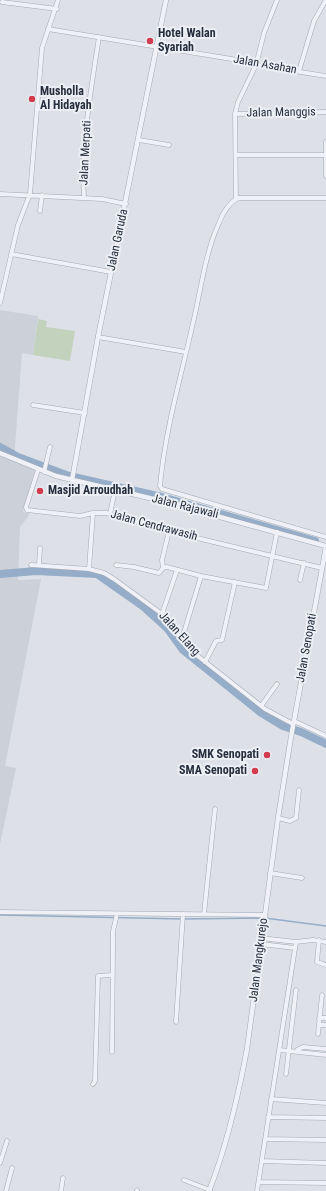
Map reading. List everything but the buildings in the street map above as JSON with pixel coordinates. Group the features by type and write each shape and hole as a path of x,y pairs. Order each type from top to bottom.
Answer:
{"street":[{"path":"0,303 2,286 18,225 30,194 42,48 48,29 57,10 58,0"},
{"name":"Jalan Garuda","path":"72,479 98,337 139,140 166,0"},
{"path":"236,199 235,114 238,102 256,65 264,33 277,0"},
{"path":"299,71 314,21 326,0"},
{"path":"2,2 57,10"},
{"name":"Jalan Asahan","path":"48,29 326,76"},
{"name":"Jalan Merpati","path":"84,198 83,167 85,138 99,37"},
{"name":"Jalan Manggis","path":"235,114 326,112"},
{"path":"139,140 169,145"},
{"path":"326,142 326,176"},
{"path":"236,155 326,155"},
{"path":"0,194 30,194 84,198 126,204"},
{"path":"40,211 42,195"},
{"path":"326,198 243,197 236,199 224,212 218,224 168,427 160,488 326,536"},
{"path":"11,254 112,272"},
{"path":"98,337 186,352"},
{"path":"33,405 85,413"},
{"path":"45,468 50,447"},
{"name":"Jalan Rajawali","path":"0,453 38,470 45,468 72,479 326,546"},
{"name":"Jalan Cendrawasih","path":"38,470 26,507 27,510 80,516 93,513 110,514 322,568"},
{"path":"110,514 115,490"},
{"path":"89,569 93,513"},
{"path":"116,565 134,567 159,573 163,568 162,560 169,530"},
{"path":"163,568 267,587 277,532"},
{"name":"Jalan Senopati","path":"293,723 326,546"},
{"path":"38,566 40,548"},
{"path":"300,580 304,563"},
{"name":"Jalan Elang","path":"31,565 89,569 104,573 162,614 182,639 205,662 261,706 293,723 326,736"},
{"path":"162,614 177,570"},
{"path":"182,639 201,576"},
{"path":"205,662 216,641 222,640 235,582"},
{"path":"261,706 277,684"},
{"name":"Jalan Mangkurejo","path":"210,1190 227,1139 247,1052 270,873 293,723"},
{"path":"278,818 290,821 296,818 299,790"},
{"path":"204,914 215,809"},
{"path":"270,873 302,878"},
{"path":"0,912 182,917 204,914 264,918"},
{"path":"112,1052 113,931 117,916"},
{"path":"176,1022 182,917"},
{"path":"262,938 296,942 319,940 326,942"},
{"path":"319,940 317,962 326,965"},
{"path":"257,1191 296,942"},
{"path":"261,944 295,948"},
{"path":"93,1084 95,1080 98,976 112,975"},
{"path":"286,1074 296,990"},
{"path":"318,1034 322,995"},
{"path":"319,1018 326,1018"},
{"path":"319,1025 326,1025"},
{"path":"280,1050 296,1050 302,1047 326,1049"},
{"path":"296,1050 302,1053 326,1055"},
{"path":"271,1099 326,1103"},
{"path":"268,1117 326,1118"},
{"path":"266,1139 326,1140"},
{"path":"0,1163 7,1141"},
{"path":"262,1161 326,1163"},
{"path":"6,1191 12,1168"},
{"path":"61,1191 63,1178"},
{"path":"184,1180 210,1190"},
{"path":"259,1182 326,1183"}],"shaded area":[{"path":"0,310 38,316 33,355 22,353 14,459 35,469 23,512 30,514 20,527 18,580 41,579 5,766 16,768 0,844"}],"green space":[{"path":"38,319 47,321 46,327 75,331 70,361 33,355"}],"waterway":[{"path":"0,447 18,457 69,476 162,497 315,541"},
{"path":"0,574 36,571 97,574 144,607 167,628 183,650 260,712 283,726 301,732 326,744"},
{"path":"0,915 182,919 265,918 326,926"}],"place":[{"name":"Hotel Walan Syariah","path":"150,41"},
{"name":"Musholla Al Hidayah","path":"32,99"},
{"name":"Masjid Arroudhah","path":"40,491"},
{"name":"SMK Senopati","path":"267,755"},
{"name":"SMA Senopati","path":"255,771"}]}
